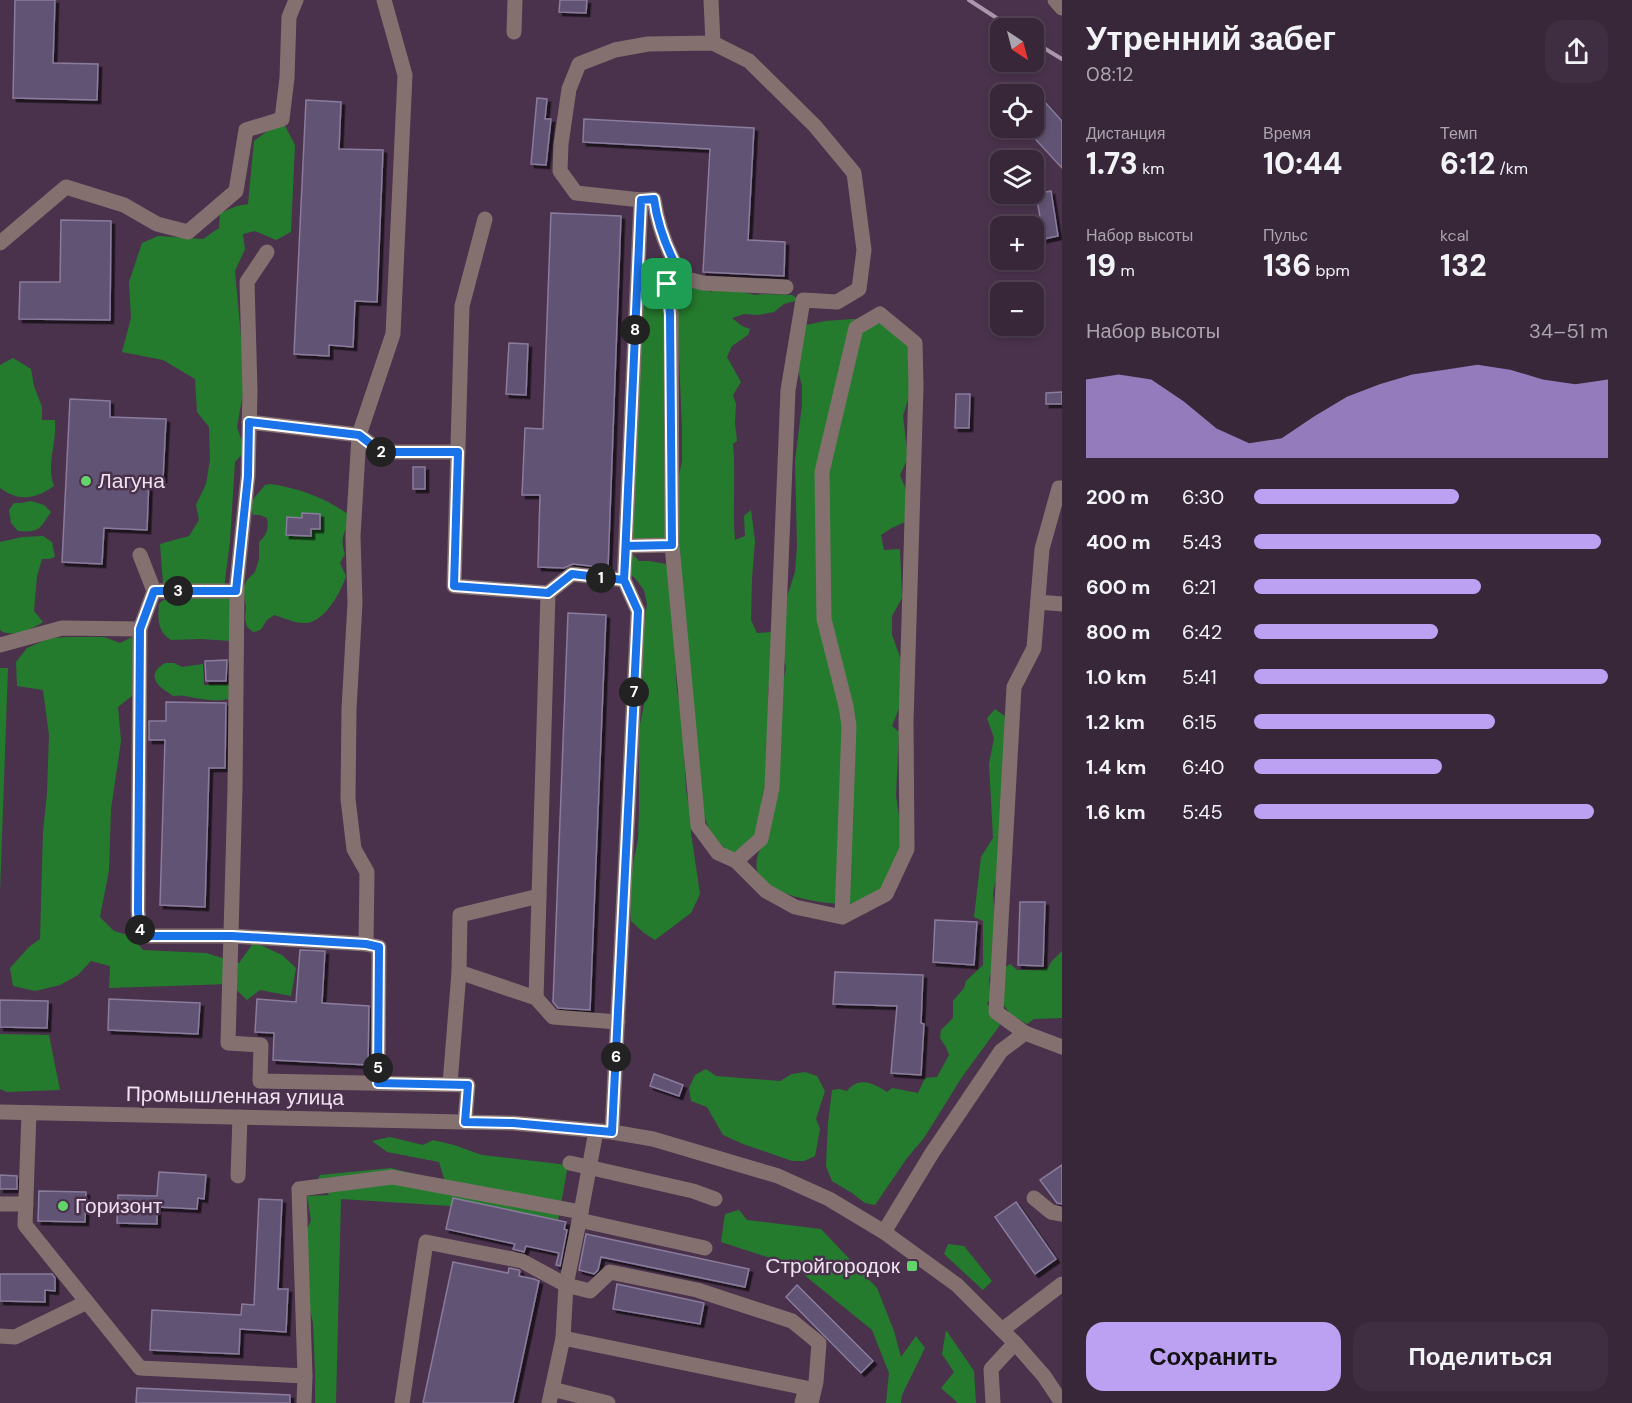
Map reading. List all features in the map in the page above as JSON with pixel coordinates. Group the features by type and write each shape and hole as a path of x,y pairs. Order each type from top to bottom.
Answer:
{"street":[{"path":"0,243 66,187 124,205 157,224 188,232 237,191 246,130 282,118 287,78 289,17 296,0"},
{"path":"366,944 367,873 354,849 348,800 349,709 355,603 353,536 359,435 393,334 405,75 384,0"},
{"path":"514,32 515,0"},
{"path":"711,0 713,43"},
{"path":"1055,0 1062,8"},
{"path":"683,278 666,249 654,199 641,200 576,193 560,171 561,144 569,89 579,64 615,50 648,44 713,43 749,61 815,126 854,172 864,250 860,289 837,302 803,300 788,390 772,788 761,839 736,861"},
{"path":"612,1132 638,611 624,580 641,200"},
{"path":"485,219 462,306 454,586 548,593 572,574 624,580"},
{"path":"267,252 247,282 248,476 237,586 235,788 228,1043 261,1045 260,1081 468,1085 465,1122"},
{"path":"786,287 703,283 683,278 667,284 670,314 672,545 698,826 718,853 736,861 766,891 795,907 842,917 886,894 907,849 906,722 916,386 915,343 880,314 856,328 822,472 824,619 849,726 842,917"},
{"path":"249,422 359,435 381,452 458,452"},
{"path":"1062,489 1059,488 1042,549 1034,648 1014,687 996,1012 1025,1033 1062,1047"},
{"path":"626,546 672,545"},
{"path":"140,555 154,591 140,629 138,911 140,936 232,936 366,944 379,947 378,1083"},
{"path":"154,591 236,591 237,586"},
{"path":"536,998 548,593"},
{"path":"1038,602 1062,604"},
{"path":"0,645 62,628 140,629"},
{"path":"450,1084 459,972 460,915 539,896"},
{"path":"459,972 536,998 553,1017 618,1022"},
{"path":"884,1232 932,1153 1001,1051 1025,1033"},
{"name":"Промышленная улица","path":"0,1112 513,1123 612,1132 653,1139 778,1176 829,1199 884,1232 957,1285 1015,1343 1044,1376 1062,1403"},
{"path":"29,1113 25,1225 140,1368 305,1376"},
{"path":"237,1176 240,1117"},
{"path":"596,1131 566,1286 563,1338 550,1396 608,1403"},
{"path":"570,1164 715,1198"},
{"path":"304,1403 299,1189 393,1177 580,1216 705,1248"},
{"path":"1034,1198 1051,1212 1062,1214"},
{"path":"0,1204 26,1204"},
{"path":"402,1403 426,1242 522,1261 566,1286 590,1291 610,1272 697,1290 792,1321 819,1343 816,1382 811,1403"},
{"path":"1002,1330 1062,1284"},
{"path":"0,1336 15,1337 87,1302"},
{"path":"563,1338 806,1388 802,1403"},
{"path":"993,1403 991,1369 1015,1343"}],"green space":[{"path":"282,120 295,145 291,232 276,240 255,231 243,234 245,249 235,271 245,382 237,427 245,451 235,462 230,541 224,588 163,583 160,544 189,536 199,520 196,505 206,484 210,460 209,427 197,412 195,379 163,360 122,352 131,318 129,282 142,243 158,236 203,239 219,228 220,213 248,204 254,141"},
{"path":"645,265 668,267 673,282 670,539 630,539"},
{"path":"700,285 711,292 720,286 755,295 792,295 799,300 784,304 774,312 758,315 744,314 732,318 750,329 748,335 732,346 727,357 741,382 733,395 736,404 737,441 733,444 735,540 745,536 744,516 751,510 755,541 751,620 757,633 771,632 772,669 768,690 767,777 760,820 755,841 732,855 711,831 699,801 682,593 677,485 682,461 682,429 678,333 673,292"},
{"path":"854,319 873,321 906,330 913,383 903,416 908,458 900,475 909,497 905,522 881,535 884,550 900,549 902,598 892,616 892,635 904,668 904,696 892,726 899,732 896,796 900,822 900,859 897,878 862,902 847,904 801,898 772,887 762,879 757,870 757,863 763,843 779,700 786,668 782,650 783,626 787,597 795,572 797,546 795,461 802,386 793,352 801,326 825,321"},
{"path":"13,358 31,369 34,386 42,407 42,420 55,420 51,462 54,486 41,494 27,497 14,495 0,488 0,365"},
{"path":"271,484 313,495 352,517 344,535 345,554 340,563 346,576 331,605 314,621 299,623 274,615 261,629 253,632 247,627 245,619 243,588 255,572 259,559 259,542 266,534 268,525 267,518 253,515 251,502 265,485"},
{"path":"31,501 44,505 51,512 39,528 31,531 18,531 11,523 9,510 14,503"},
{"path":"43,536 52,542 55,557 42,559 37,576 34,611 43,622 22,632 5,633 0,630 0,542 22,537"},
{"path":"628,549 639,561 666,564 670,577 677,691 685,727 686,790 700,894 691,913 655,940 631,921 629,884 638,839 639,729 644,705 641,654 642,630 647,604 644,590 627,572"},
{"path":"228,597 233,608 231,641 171,640 163,633 159,620 159,604 162,601 169,598"},
{"path":"104,637 120,643 132,637 138,659 141,689 118,707 121,741 111,809 109,870 100,917 114,931 131,936 143,950 206,953 239,963 254,942 282,955 296,968 291,996 260,990 247,1000 230,984 109,988 110,966 91,961 78,975 60,985 35,991 13,986 10,968 29,947 40,939 49,735 43,690 17,686 16,662 27,648 50,638"},
{"path":"166,663 174,663 182,667 203,664 204,685 232,684 233,698 214,700 173,696 160,687 155,680 156,671"},
{"path":"0,668 8,668 0,892"},
{"path":"995,709 1016,724 1004,868 995,883 993,894 994,967 989,978 990,990 994,996 987,1003 1000,1025 962,1077 924,1138 907,1158 875,1205 865,1203 832,1181 826,1166 832,1090 847,1091 856,1084 866,1082 887,1092 892,1088 918,1093 925,1078 937,1077 949,1055 940,1038 941,1030 953,1018 953,1001 964,988 966,981 983,965 983,921 974,917 981,857 993,838 989,764 994,738 987,718"},
{"path":"1062,951 1062,1018 1034,1019 1027,1024 1010,1014 1001,1001 1004,968 1010,964 1017,970 1048,968"},
{"path":"0,1034 49,1035 60,1090 7,1092 0,1089"},
{"path":"706,1069 716,1076 780,1081 792,1074 805,1072 817,1076 825,1091 816,1119 820,1129 815,1156 804,1161 792,1161 723,1135 707,1107 691,1101 689,1088 695,1075"},
{"path":"390,1137 423,1145 433,1140 482,1155 568,1165 558,1220 453,1198 451,1206 341,1199 336,1403 315,1403 313,1323 305,1289 306,1232 311,1220 307,1196 329,1195 317,1181 320,1175 391,1168 445,1182 439,1162 387,1152 372,1141"},
{"path":"739,1210 747,1220 821,1229 877,1288 894,1331 901,1357 916,1336 925,1348 902,1395 901,1403 886,1403 889,1373 872,1330 792,1265 721,1242 725,1214"},
{"path":"948,1244 964,1246 992,1281 983,1290 944,1254"},
{"path":"946,1330 974,1371 976,1403 958,1403 941,1388 954,1372 942,1354"}],"building":[{"path":"15,0 55,0 53,63 98,64 97,100 13,98"},
{"path":"560,0 587,0 586,13 559,12"},
{"path":"537,98 547,99 545,119 551,119 546,165 531,164"},
{"path":"306,100 341,102 339,149 383,150 377,302 355,301 353,347 329,345 329,356 294,354"},
{"path":"1044,101 1062,121 1062,168 1034,138 1044,138"},
{"path":"584,119 754,128 748,240 785,242 784,276 703,272 710,149 583,142"},
{"path":"1051,191 1058,236 1044,239 1044,216 1040,216 1038,204 1044,204 1044,192"},
{"path":"551,213 621,216 608,568 573,564 564,568 538,567 540,495 522,495 525,428 543,429"},
{"path":"61,220 111,221 110,320 19,319 20,282 60,282"},
{"path":"509,343 528,344 526,395 506,394"},
{"path":"1062,392 1062,404 1046,404 1046,393"},
{"path":"956,394 970,394 969,428 955,428"},
{"path":"70,399 110,401 110,417 166,419 163,479 149,478 147,530 104,528 102,564 62,562"},
{"path":"413,467 425,467 425,489 413,489"},
{"path":"302,513 320,514 320,529 311,529 311,536 286,535 287,517 302,518"},
{"path":"568,613 606,615 590,1010 558,1008 553,1002"},
{"path":"227,660 226,681 206,681 205,661"},
{"path":"166,702 226,703 225,768 209,768 205,907 160,905 165,740 149,740 149,721 166,721"},
{"path":"1020,902 1045,902 1043,966 1018,965"},
{"path":"935,920 977,922 974,965 933,962"},
{"path":"300,950 325,951 322,1003 369,1006 368,1065 273,1060 274,1033 255,1032 257,999 296,1002"},
{"path":"835,972 923,975 921,1023 924,1024 921,1075 891,1073 897,1006 833,1004"},
{"path":"109,999 200,1003 198,1034 108,1030"},
{"path":"0,1000 48,1001 47,1028 0,1027"},
{"path":"654,1074 683,1085 679,1096 650,1086"},
{"path":"1062,1165 1062,1204 1057,1203 1040,1180"},
{"path":"159,1172 206,1175 204,1199 198,1198 197,1209 157,1207 157,1224 117,1223 118,1195 157,1196"},
{"path":"0,1175 17,1176 17,1189 0,1189"},
{"path":"39,1191 86,1192 85,1222 38,1221"},
{"path":"453,1198 566,1222 564,1229 567,1230 560,1266 556,1265 559,1253 526,1246 524,1252 513,1249 515,1244 446,1229"},
{"path":"259,1199 282,1200 278,1289 288,1289 286,1332 240,1329 239,1354 150,1350 152,1310 241,1315 242,1304 254,1305"},
{"path":"1016,1202 1056,1259 1035,1274 995,1217"},
{"path":"586,1234 749,1269 745,1287 601,1257 598,1270 594,1274 579,1270"},
{"path":"453,1262 508,1273 509,1268 519,1270 519,1276 539,1281 513,1403 423,1403"},
{"path":"0,1274 52,1274 55,1278 55,1291 45,1290 45,1302 0,1301"},
{"path":"617,1284 704,1303 700,1324 613,1309"},
{"path":"797,1285 873,1361 861,1373 786,1297"},
{"path":"137,1388 290,1395 290,1403 136,1403"}],"railway":[{"path":"969,0 997,18"},
{"path":"1044,48 1062,59"}],"place":[{"name":"Лагуна","path":"86,481"},
{"name":"Горизонт","path":"63,1206"},
{"name":"Стройгородок","path":"912,1266"}],"route":[{"path":"667,284 670,314 672,545 626,546 624,580 572,574 548,593 454,586 458,452 381,452 359,435 249,422 248,476 236,591 154,591 140,629 138,911 140,936 232,936 366,944 379,947 378,1083 468,1085 465,1122 513,1123 612,1132 638,611 624,580 641,200 654,199 666,249 683,278 667,284"}]}
